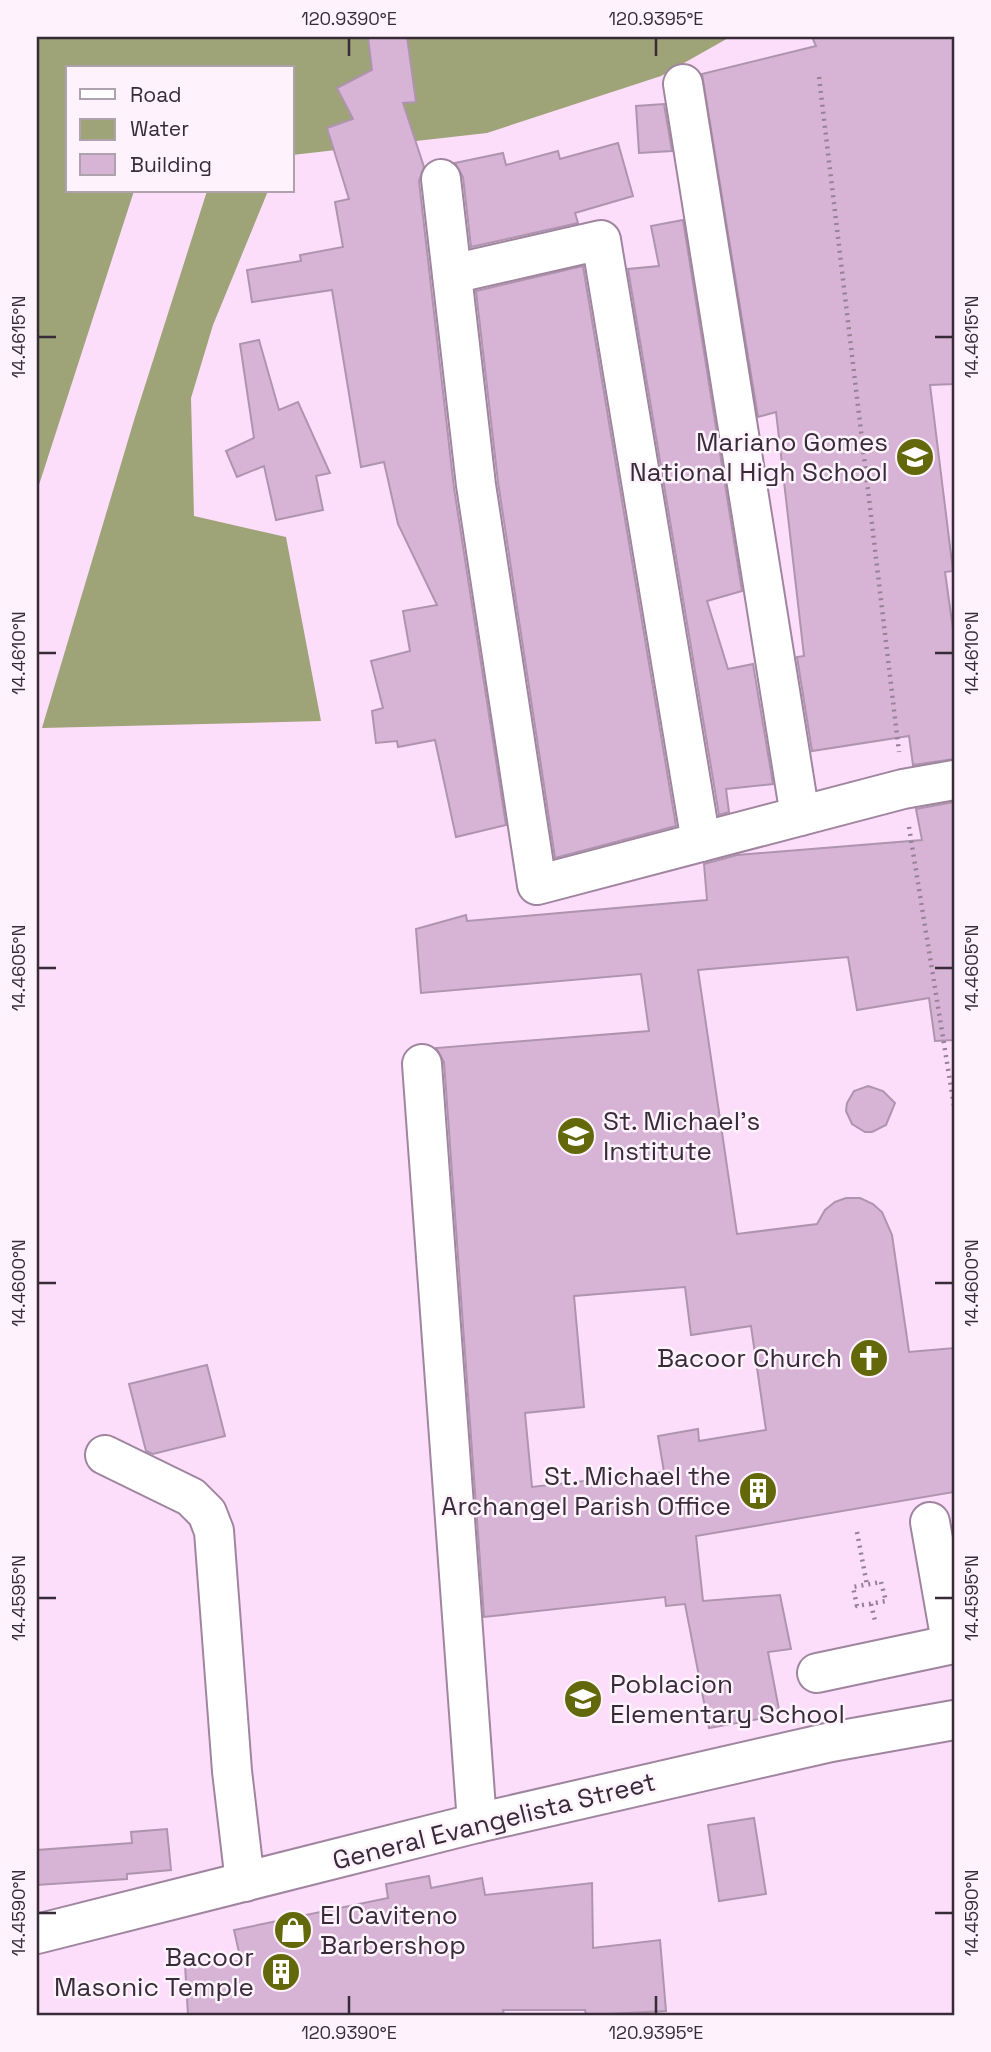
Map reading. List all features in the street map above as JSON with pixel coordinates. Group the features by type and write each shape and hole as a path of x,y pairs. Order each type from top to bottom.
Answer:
{"street":[{"path":"683,84 800,816"},
{"path":"441,179 476,485 537,885 903,789 954,780"},
{"path":"452,274 600,240 701,842"},
{"path":"422,1064 477,1823"},
{"path":"105,1455 191,1497 207,1513 214,1531 232,1771 246,1882"},
{"path":"817,1672 949,1645 951,1642 930,1522"},
{"name":"General Evangelista Street","path":"37,1934 477,1823 822,1744 954,1720"}],"path":[{"path":"819,77 903,789 954,1106"},
{"path":"857,1532 867,1585"},
{"path":"881,1582 886,1601 857,1606 853,1587 867,1585 881,1582"}],"water":[{"path":"37,37 730,37 661,76 487,133 294,155 294,66 66,66 66,192 134,192 37,491"},
{"path":"207,192 268,192 213,325 191,398 194,516 286,537 321,721 42,728 135,417"}],"building":[{"path":"368,37 407,37 416,102 403,103 424,167 419,181 454,488 506,825 456,837 435,740 398,747 397,741 376,743 372,711 383,708 371,661 410,651 403,611 437,605 398,524 384,462 361,467 332,290 252,302 247,270 301,261 300,255 343,247 335,202 349,199 327,128 353,119 337,88 372,70"},
{"path":"812,37 954,37 954,384 930,385 953,571 945,572 954,636 954,759 913,765 909,736 812,751 797,657 804,656 776,412 758,417 702,74 816,46"},
{"path":"664,104 672,151 639,153 636,106"},
{"path":"618,143 633,196 575,213 578,223 471,247 463,177 455,163 503,153 506,165 558,151 560,159"},
{"path":"683,220 742,591 707,601 728,669 753,664 773,784 726,789 729,812 719,815 628,269 659,266 651,226"},
{"path":"583,266 676,826 555,858 498,482 476,291"},
{"path":"259,340 279,410 298,402 330,473 316,476 323,510 276,520 264,466 237,477 226,451 254,438 240,344"},
{"name":"St. Michael's Institute","path":"954,802 954,1040 935,1041 929,998 857,1010 848,957 698,970 737,1234 817,1224 825,1210 846,1198 860,1198 882,1212 892,1235 909,1352 954,1348 954,1492 696,1536 703,1601 780,1595 791,1649 768,1652 780,1715 709,1728 685,1604 666,1606 665,1597 484,1617 444,1062 436,1048 649,1031 641,974 421,993 416,929 466,915 467,921 707,900 704,864 737,855 922,840 916,809","holes":["685,1287 691,1335 751,1326 766,1430 699,1441 698,1429 658,1436 664,1472 532,1487 525,1413 584,1407 574,1296"]},
{"path":"868,1086 883,1091 895,1103 886,1125 872,1132 865,1132 852,1124 846,1111 854,1091"},
{"path":"207,1365 225,1436 153,1454 146,1451 129,1384"},
{"path":"754,1818 766,1894 719,1901 708,1825"},
{"path":"167,1829 171,1870 127,1874 127,1879 37,1885 37,1850 132,1843 131,1832"},
{"path":"429,1876 431,1888 482,1878 485,1895 592,1883 593,1948 660,1940 666,2011 589,2015 586,2015 585,2010 503,2010 504,2015 188,2015 185,1965 241,1961 234,1930 388,1898 386,1884"}],"place":[{"name":"Mariano Gomes National High School","path":"915,457"},
{"name":"St. Michael's Institute","path":"576,1136"},
{"name":"Bacoor Church","path":"869,1358"},
{"name":"St. Michael the Archangel Parish Office","path":"758,1491"},
{"name":"Poblacion Elementary School","path":"583,1699"},
{"name":"El Caviteno Barbershop","path":"293,1930"},
{"name":"Bacoor Masonic Temple","path":"281,1972"}]}
